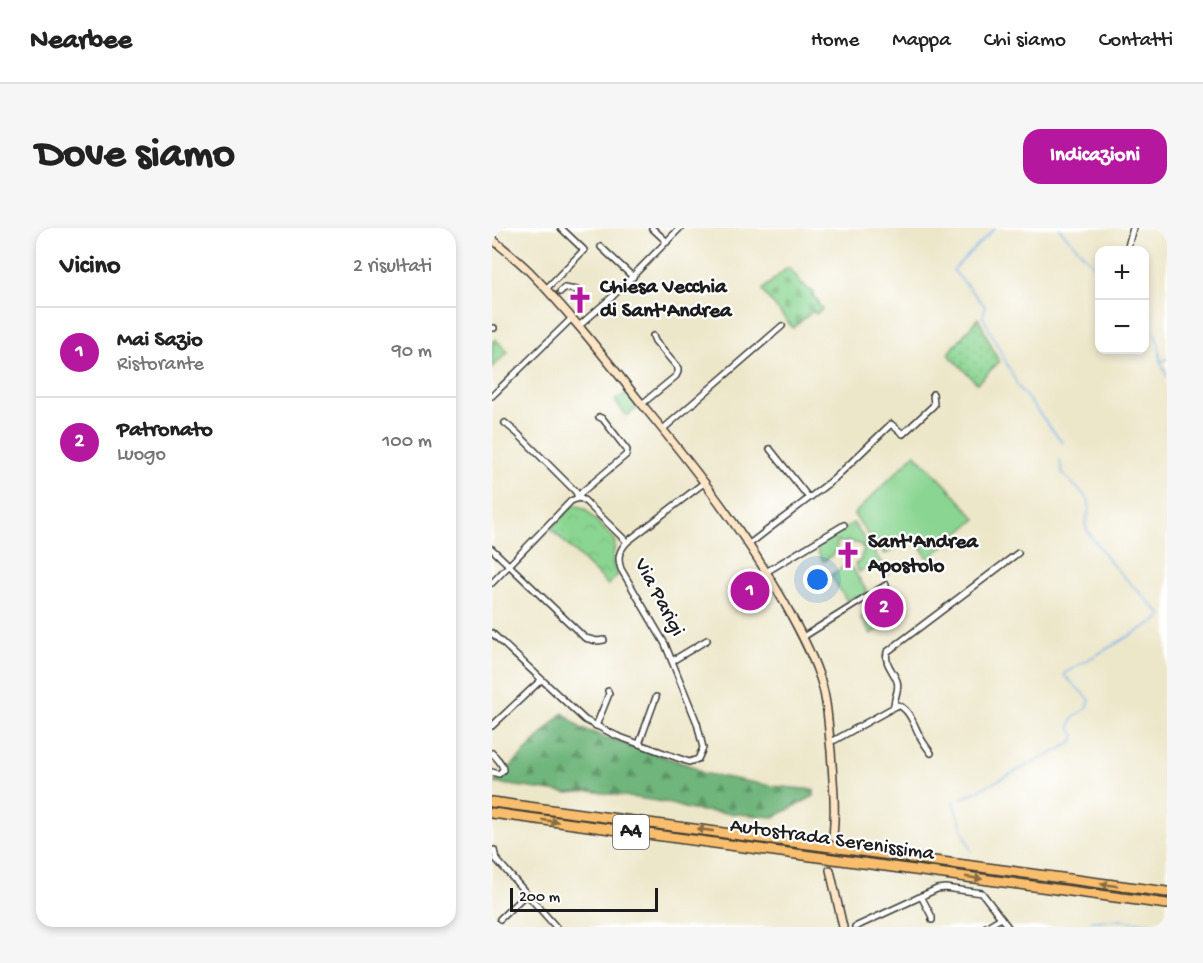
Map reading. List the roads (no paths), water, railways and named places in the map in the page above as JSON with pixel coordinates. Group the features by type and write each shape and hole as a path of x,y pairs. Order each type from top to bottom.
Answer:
{"highway":[{"name":"Autostrada Serenissima","path":"492,802 1167,892"},
{"name":"Autostrada Serenissima","path":"492,813 1167,904"}],"street":[{"path":"546,289 584,250 561,228"},
{"path":"652,228 667,242"},
{"path":"579,326 633,277 680,228"},
{"path":"1127,246 1133,228"},
{"path":"493,243 524,266 601,351 705,482 766,572 803,637 824,689 835,794 833,837"},
{"path":"601,247 633,277"},
{"path":"557,282 562,290 577,290"},
{"path":"492,396 572,318"},
{"path":"663,429 782,326"},
{"path":"642,404 678,372 678,368 653,336"},
{"path":"885,417 903,434 934,405 933,394"},
{"path":"492,583 572,501 624,457 627,452 623,444 603,418 599,417"},
{"path":"505,423 576,492 578,498"},
{"path":"748,545 834,479 891,424"},
{"path":"770,449 809,498"},
{"name":"Via Parigi","path":"639,744 689,762 700,757 704,748 698,724 665,644 620,566 619,554 627,542 705,482"},
{"path":"578,498 584,500 627,542"},
{"path":"766,572 844,525"},
{"path":"492,549 585,638 604,640"},
{"path":"894,706 898,682 886,659 887,652 1018,554"},
{"path":"803,637 885,585"},
{"path":"492,633 580,716 596,726 639,744 656,697"},
{"name":"Via Parigi","path":"672,661 707,640"},
{"path":"492,726 541,680"},
{"path":"596,726 609,694 608,691"},
{"path":"830,741 894,706 901,705 905,708 931,753"},
{"path":"492,753 504,770 499,774 492,772"},
{"path":"494,850 496,859 556,927"},
{"path":"830,870 843,927"},
{"path":"855,927 941,888 980,892 1008,927"},
{"path":"500,919 526,894"},
{"path":"921,896 932,920"},
{"path":"986,927 1001,918"}],"waterway":[{"path":"995,228 953,270 985,306 983,317 1019,388 1063,443"},
{"path":"1059,228 1095,267"},
{"path":"1149,328 1159,344 1160,361 1167,376"},
{"path":"1161,361 1167,359"},
{"path":"961,799 1072,743 1075,736 1070,727 1073,718 1087,708 1090,700 1065,676 1065,673 1162,617 1114,567 1088,532 1085,524 1090,507 1088,499 1062,473 1060,460"},
{"path":"955,801 954,806 971,851"},
{"path":"1090,921 1121,920 1167,926"}],"place":[{"name":"Chiesa Vecchia di Sant'Andrea","path":"580,300"},
{"name":"Sant'Andrea Apostolo","path":"848,555"},
{"name":"Mai Sazio","path":"750,591"},
{"name":"Patronato","path":"884,608"}]}
